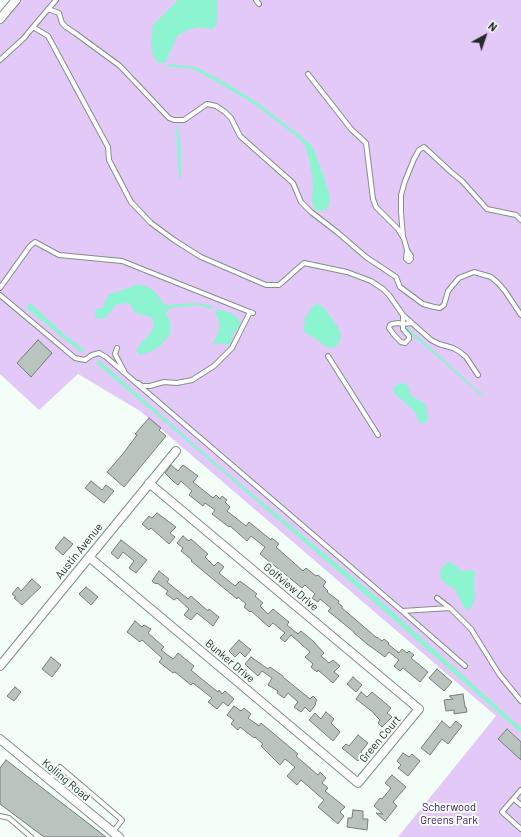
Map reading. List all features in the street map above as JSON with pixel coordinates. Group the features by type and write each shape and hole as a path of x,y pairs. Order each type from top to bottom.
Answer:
{"street":[{"path":"0,19 16,0"},
{"name":"Austin Avenue","path":"0,666 176,451"},
{"name":"Golfview Drive","path":"149,483 419,709"},
{"name":"Bunker Drive","path":"89,557 358,783"},
{"name":"Green Court","path":"358,783 419,709"},
{"name":"Kolling Road","path":"0,739 116,835"}],"lane":[{"path":"0,60 24,38 56,0"},
{"path":"256,0 259,4"},
{"path":"48,9 59,13 62,23 66,27 120,66 169,118 174,120 184,120 207,104 216,106 225,112 231,118 240,136 260,152 293,183 301,202 311,212 338,232 366,257 396,277 400,287 423,304 440,308 444,304 448,291 459,278 474,272 491,277 498,282 521,315"},
{"path":"33,26 48,36 108,147 109,160 131,202 152,223 174,240 201,257 266,285 279,285 304,263 347,272 371,281 383,289 403,315 431,340 453,348 466,357 478,375"},
{"path":"308,74 351,129 366,143 373,199 376,207 398,230 404,239"},
{"path":"407,250 404,239 401,212 401,196 414,159 419,150 424,147 462,181 488,209 516,215 521,220"},
{"path":"0,288 30,246 35,242 59,255 122,262 252,312 232,348 214,366 192,380 177,384 164,382 150,386 142,386 127,376 115,354 117,348"},
{"path":"0,295 74,358 85,360 92,355 99,353 106,358 402,611 464,666"},
{"path":"403,315 403,324 403,329 409,338 405,343 401,342 389,328 390,325 392,324 403,324 412,323"},
{"path":"328,356 378,435"},
{"path":"437,598 472,629 500,674 521,701"},
{"path":"402,611 450,608"},
{"path":"49,780 60,767 122,820 116,835"},
{"path":"521,790 502,812 521,829"},
{"path":"514,799 521,805"},
{"path":"0,816 9,818 31,837"}],"green space":[{"name":"Scherwood Greens Park","path":"18,0 521,0 521,837 398,837 496,716 140,411 78,374 39,410 0,374 0,23"}],"shaded area":[{"path":"178,0 217,0 217,20 212,29 198,27 178,35 165,63 158,63 153,55 151,42 153,25"},
{"path":"170,64 196,67 231,86 259,104 307,141 313,148 330,197 329,205 326,210 317,211 314,208 312,203 313,181 309,159 305,145 296,136 255,105 229,89 193,69 165,66"},
{"path":"176,126 178,127 181,149 180,179 179,179"},
{"path":"139,284 150,288 157,294 164,305 197,303 210,305 213,308 211,309 199,305 170,308 166,313 171,325 170,334 160,346 141,355 138,354 137,349 154,326 151,317 135,313 130,304 124,303 116,305 106,317 101,319 95,316 96,309 103,308 108,295"},
{"path":"30,303 65,335 85,350 82,352 78,350 26,308"},
{"path":"316,304 324,308 338,327 341,335 339,343 334,348 326,347 315,338 304,332 305,318 311,308"},
{"path":"217,309 231,313 239,319 240,326 233,334 232,341 228,345 216,343 211,345 218,334 220,324 215,312"},
{"path":"407,327 483,395 483,397 411,334 406,328"},
{"path":"99,360 218,465 372,593 521,728 521,733 368,597 96,363"},
{"path":"403,383 410,389 410,395 424,403 428,420 424,424 419,422 412,409 396,395 393,390 394,387"},
{"path":"447,562 454,564 462,571 475,571 474,602 468,610 464,608 455,589 441,579 440,571"}],"building":[{"path":"38,340 52,353 31,377 17,363"},
{"path":"149,418 161,428 159,430 166,436 124,487 107,472 122,455 137,435 135,434"},
{"path":"171,465 178,471 183,465 198,476 193,482 213,498 216,495 220,499 222,496 227,500 225,502 230,507 227,511 246,526 249,522 271,540 272,538 279,544 276,547 303,571 306,568 316,576 318,575 326,582 323,586 328,591 327,592 339,601 338,603 342,606 342,608 377,638 382,641 384,639 399,653 402,649 407,653 409,651 414,655 411,658 428,672 420,682 403,668 400,671 394,666 399,660 389,652 385,657 367,644 328,611 331,608 320,599 318,602 312,598 315,594 305,585 302,588 260,554 265,547 251,536 247,541 230,526 229,527 212,514 215,510 205,503 203,506 189,495 192,491 181,481 178,485 174,482 165,473"},
{"path":"91,481 102,490 106,485 114,491 104,503 85,488"},
{"path":"157,513 176,527 170,533 175,537 169,544 151,528 149,530 142,524 149,516 152,518"},
{"path":"183,536 189,541 191,539 208,554 205,557 214,566 218,562 224,567 219,573 235,586 240,581 257,594 255,596 263,603 260,606 268,614 273,609 289,622 287,625 298,634 301,631 313,641 324,653 321,656 329,663 333,660 340,666 334,672 339,676 333,683 318,670 317,672 311,667 313,664 305,657 310,652 291,635 285,642 280,638 285,633 273,623 269,627 251,611 250,612 244,607 246,604 238,597 237,599 191,561 192,560 181,551 183,548 177,543"},
{"path":"64,537 73,544 63,555 55,548"},
{"path":"121,540 147,560 136,573 129,568 134,561 123,552 118,559 111,553"},
{"path":"159,571 169,579 167,582 188,599 191,596 208,611 209,609 219,617 213,626 197,613 191,620 184,615 189,609 177,598 174,600 166,594 168,591 152,581"},
{"path":"32,579 41,587 22,605 14,598 16,597 12,594 18,587 21,591"},
{"path":"86,587 98,597 91,605 79,594"},
{"path":"135,621 142,627 144,625 151,629 148,633 164,647 161,650 173,659 178,653 194,666 191,670 198,676 218,692 219,690 222,694 225,691 234,699 228,706 223,702 217,709 208,702 212,698 193,683 191,685 175,672 173,673 159,662 162,658 142,640 140,642 127,632"},
{"path":"239,640 251,650 245,657 240,652 235,657 229,651"},
{"path":"51,657 61,665 52,677 42,669"},
{"path":"251,657 268,669 270,667 283,676 310,699 313,696 317,700 310,712 305,707 301,712 294,707 298,702 288,693 284,698 277,693 278,691 268,685 272,678 262,671 258,676 248,667 245,664"},
{"path":"437,669 452,682 444,691 429,678"},
{"path":"353,677 362,685 356,692 347,684"},
{"path":"15,687 21,692 14,701 7,696"},
{"path":"361,692 367,697 372,692 391,708 387,713 392,717 382,727 378,723 380,720 374,713 356,699"},
{"path":"463,694 467,712 454,714 454,710 446,711 444,700 453,699 449,696"},
{"path":"234,706 241,711 244,708 251,714 248,718 259,726 261,723 298,754 296,756 318,775 320,772 326,778 322,783 328,788 325,791 345,807 340,812 344,816 338,824 318,807 324,800 301,780 297,785 287,776 295,767 285,759 280,765 261,746 263,744 255,737 254,738 240,727 238,730 231,724 234,720 227,715"},
{"path":"326,712 334,719 331,723 340,732 333,741 309,720 315,713 321,719"},
{"path":"442,721 450,728 456,721 462,726 448,744 442,739 430,755 421,748"},
{"path":"507,729 521,742 521,760 498,739"},
{"path":"358,735 368,743 361,752 363,754 358,761 342,748 346,744 349,746"},
{"path":"403,753 409,757 412,754 420,761 408,776 398,768 401,765 397,761"},
{"path":"6,760 106,837 44,837 0,804 0,768"},
{"path":"392,775 406,787 393,802 397,806 385,821 376,813 383,814 374,806 391,788 385,783"},
{"path":"353,810 363,811 363,819 368,819 367,830 347,827 348,818 352,818"}]}
